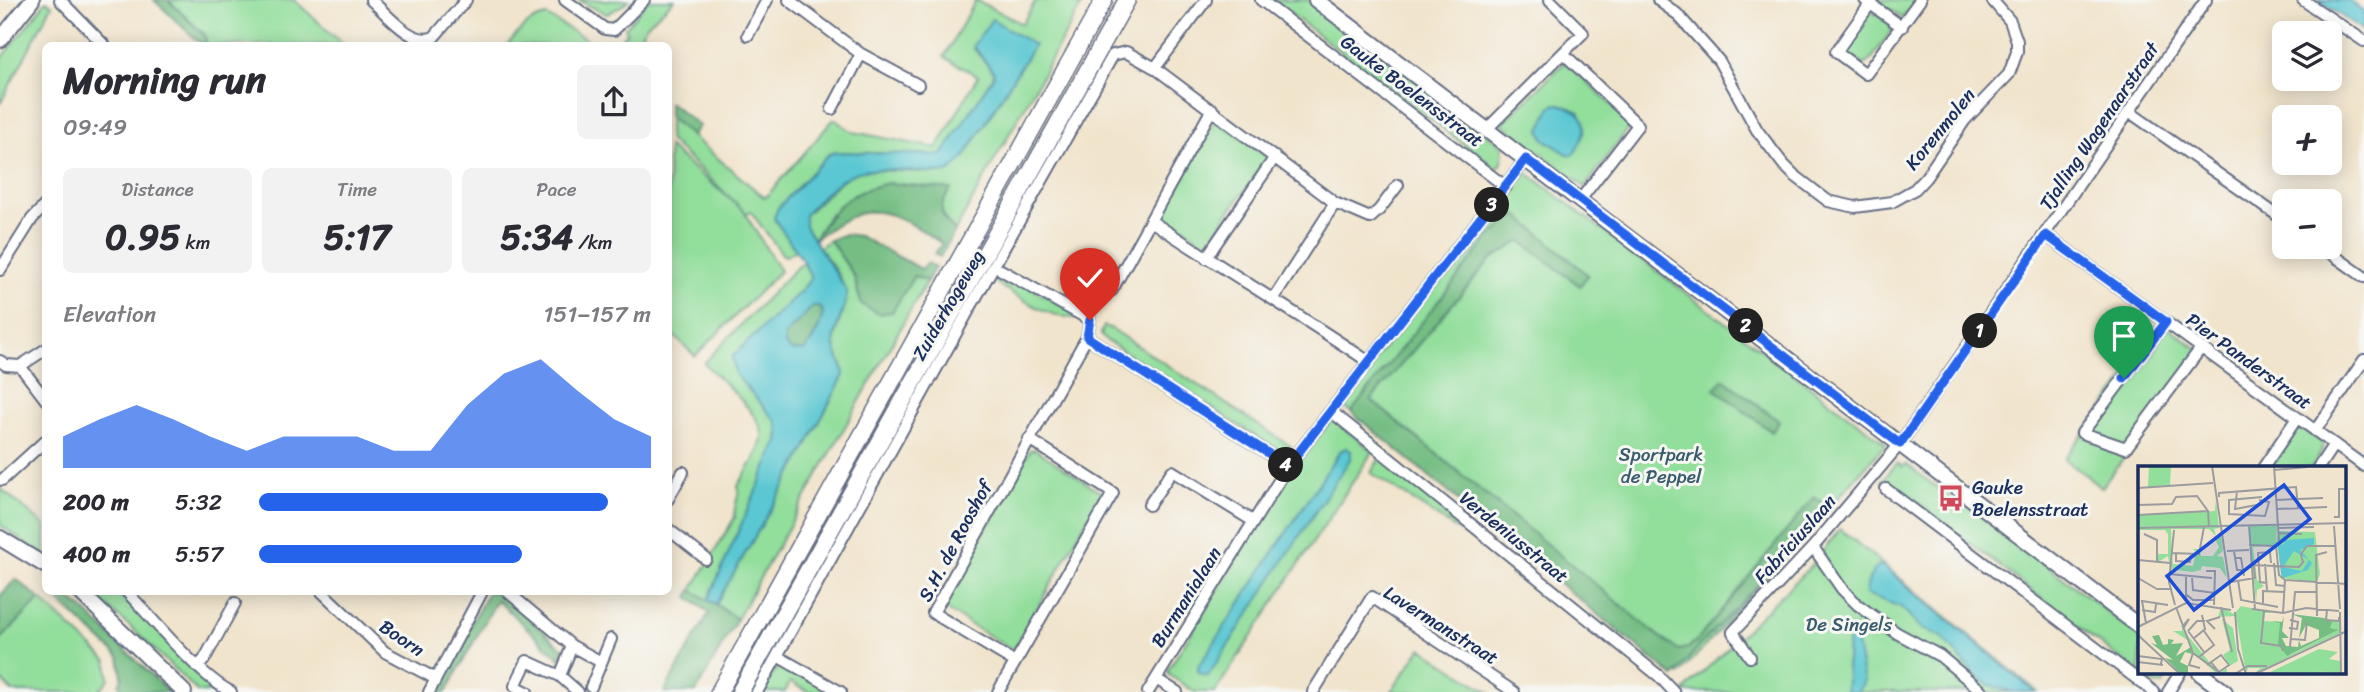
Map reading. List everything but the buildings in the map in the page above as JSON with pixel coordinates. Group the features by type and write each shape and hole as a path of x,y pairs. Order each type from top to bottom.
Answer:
{"main road":[{"path":"0,40 32,0"},
{"name":"Zuiderhogeweg","path":"719,692 1104,0"},
{"name":"Zuiderhogeweg","path":"740,692 1127,0"},
{"name":"Gauke Boelensstraat","path":"1316,0 2138,625"},
{"path":"0,538 42,564"},
{"path":"82,595 184,692"},
{"path":"2201,674 2225,692"}],"street":[{"path":"60,0 101,42"},
{"path":"371,0 408,32 419,39 428,40 434,37 466,0"},
{"path":"565,0 605,29 614,30 644,0"},
{"path":"748,35 768,0"},
{"path":"789,0 860,54 918,85"},
{"path":"1155,68 1206,0"},
{"name":"Gauke Boelensstraat","path":"1261,0 1506,187"},
{"name":"Gauke Boelensstraat","path":"1487,129 1583,33 1550,0"},
{"name":"Korenmolen","path":"1658,0 1677,14 1719,61 1757,130 1794,176 1828,201 1856,207 1892,202 1914,189 1926,177 1965,120 2009,74 2017,52 2017,41 2010,21 1992,0"},
{"path":"1902,27 1869,1 1836,52 1866,74 1902,27 1920,0"},
{"name":"Tjalling Wagenaarstraat","path":"1900,444 2131,113 2206,0"},
{"path":"2303,0 2364,41"},
{"name":"Zuiderhogeweg","path":"757,692 958,328 1114,55 1126,52 1155,68 1335,203 1370,218 1379,211 1398,185"},
{"path":"1563,53 1638,125 1580,200"},
{"path":"832,109 860,54"},
{"path":"1112,290 1212,109"},
{"path":"2131,113 2272,212"},
{"path":"1206,258 1275,157"},
{"name":"Burmanialaan","path":"1148,692 1288,466 1526,159"},
{"path":"1273,298 1335,203"},
{"path":"0,270 32,219 42,208"},
{"path":"1151,220 1369,362"},
{"name":"Pier Panderstraat","path":"2046,235 2364,466"},
{"path":"2339,259 2364,277"},
{"path":"1001,270 1090,320 1087,337 1288,466"},
{"path":"2166,322 2082,433 2126,448 2201,348"},
{"name":"S.H. de Rooshof","path":"1015,662 933,613 1087,337"},
{"path":"0,361 6,365 20,366 42,352"},
{"path":"2315,430 2364,360"},
{"path":"20,366 42,395"},
{"name":"Verdeniusstraat","path":"1332,412 1674,691"},
{"path":"2264,466 2297,418"},
{"path":"998,692 1113,493 1029,439"},
{"path":"2,480 42,444"},
{"name":"Fabriciuslaan","path":"1750,657 1733,632 1813,547 1900,444"},
{"path":"2319,466 2334,444"},
{"path":"1150,505 1172,471 1253,521"},
{"path":"672,492 683,472"},
{"path":"1886,489 2154,692"},
{"path":"672,532 706,559"},
{"path":"1813,547 1842,589 1858,605 1897,633 1940,656 1983,692"},
{"path":"130,595 198,666 231,692"},
{"name":"Boorn","path":"325,595 385,652 436,679"},
{"path":"429,692 480,595"},
{"path":"512,595 572,646 601,662"},
{"name":"Lavermanstraat","path":"1313,692 1372,597 1514,692"},
{"path":"198,666 204,660 235,603"},
{"path":"591,687 611,639"},
{"path":"559,676 572,646"},
{"path":"777,656 841,692"},
{"path":"527,692 515,686 527,660 559,676 578,692"},
{"path":"2168,692 2179,674"},
{"path":"1156,679 1177,692"}],"green space":[{"path":"154,0 168,0 205,36 206,42 199,42"},
{"path":"168,0 294,0 341,42 206,42 205,35"},
{"path":"578,0 629,0 607,14"},
{"path":"648,0 674,0 646,26 637,42 618,42 627,32 625,28"},
{"path":"976,0 1022,24 1036,0 1069,0 1081,6 955,231 943,214 943,201 830,214 813,240 805,226 805,215 843,179 857,171 942,173 963,159 1034,45 974,49 994,72 993,77 942,155 829,154 778,208 774,219 796,250 786,256 750,211 748,214 672,143 672,120 765,198 834,119 853,132 937,148 978,76 944,57"},
{"path":"1272,0 1309,0 1503,146 1502,163 1497,169"},
{"path":"1876,0 1917,0 1902,18"},
{"path":"46,1 52,5 0,104 0,61"},
{"path":"1870,10 1894,27 1870,61 1863,65 1844,50"},
{"path":"547,16 591,42 510,42 529,23"},
{"path":"1563,64 1568,64 1629,121 1630,126 1585,187 1502,124","holes":["1560,104 1580,112 1569,155 1544,139"]},
{"path":"672,104 699,126 692,136 672,119"},
{"path":"1216,119 1268,158 1206,244 1164,214"},
{"path":"672,150 743,210 780,271 695,356 672,334"},
{"name":"Sportpark de Peppel","path":"1526,172 1886,444 1679,675 1340,403"},
{"path":"889,183 951,189 942,211 945,220 955,231 940,257 934,254 942,244 907,221 878,212 849,218 813,240 836,209 852,196"},
{"path":"1517,215 1588,275 1580,286 1521,241 1490,260 1371,400 1679,650 1688,648 1698,639 1814,497 1832,508 1699,646 1674,677 1351,412 1490,236"},
{"path":"845,234 859,236 921,269 927,263 935,267 927,281 914,276 892,312 878,314 861,304 854,276 830,240"},
{"path":"830,240 854,276 861,304 892,312 914,275 927,281 737,619 716,604 802,455 844,375 835,348 835,339 845,306 845,291 838,275 819,247"},
{"path":"804,263 811,278 801,291 732,357 776,421 779,432 778,441 708,600 692,590 735,517 738,486 756,455 762,436 760,427 748,408 704,363 797,267"},
{"path":"996,268 1081,316 1059,316 1021,299 990,279"},
{"path":"813,306 819,306 823,312 817,332 805,350 792,351 785,345 785,335"},
{"path":"2166,325 2202,352 2102,487 2064,459"},
{"path":"1104,326 1292,447 1285,453 1279,451 1103,338 1101,334"},
{"path":"1723,379 1779,421 1772,432 1715,389"},
{"path":"1332,419 1373,451 1215,692 1195,692 1169,675 1168,670 1293,470","holes":["1340,451 1351,451 1350,459 1208,675 1198,672 1198,667"]},
{"path":"2303,429 2322,442 2323,448 2313,466 2270,466 2293,431"},
{"path":"1035,449 1102,493 1015,648 1009,648 942,607 1030,450"},
{"path":"1381,456 1503,555 1502,559 1371,473"},
{"path":"1897,463 1903,467 1906,464 1952,499 1950,502 1956,507 1961,501 2138,634 2138,673 1892,483 1888,485 1882,481"},
{"path":"0,488 42,523 42,555 0,525"},
{"name":"De Singels","path":"1840,529 2038,692 1683,692 1811,566"},
{"path":"1514,563 1581,617 1511,574"},
{"path":"16,579 40,599 0,640 0,596"},
{"path":"692,590 737,619 696,692 664,692 709,613 688,597"},
{"path":"52,595 64,595 83,609 169,692 126,692 119,685 122,677 119,657"},
{"path":"93,595 120,595 217,689 224,692 198,692"},
{"path":"486,595 504,595 563,649 560,659 497,600 446,692 435,692"},
{"path":"40,599 107,661 109,679 98,692 13,692 0,679 0,640"},
{"path":"1421,648 1479,686 1489,692 1391,692"},
{"path":"780,661 838,692 809,692 790,682 785,692 763,692"},
{"path":"2139,674 2168,674 2162,685 2151,683"}],"water":[{"path":"2318,0 2347,0 2364,11 2364,31"},
{"path":"992,19 1034,45 963,159 950,171 942,173 884,170 855,173 841,180 805,215 805,226 847,291 834,341 844,375 802,455 716,604 708,600 778,441 779,432 776,421 735,374 732,357 801,291 811,278 774,218 778,208 829,154 942,155 993,77 994,72 973,46","holes":["813,306 819,306 823,312 814,337 805,350 792,351 785,345 785,335"]},
{"path":"1564,105 1578,113 1584,123 1583,136 1574,154 1569,155 1544,139 1540,130 1551,106"},
{"path":"1346,448 1351,451 1350,459 1208,676 1198,672 1198,667 1340,451"},
{"path":"1879,565 2035,692 2013,692 1987,684 1974,674 1941,636 1922,629 1901,607 1866,594 1870,578"},
{"path":"1854,628 1864,682 1857,692 1846,692 1848,642"}],"place":[{"name":"Gauke Boelensstraat","path":"1951,498"}],"route":[{"path":"1090,320 1087,337 1288,466 1526,159 1900,444 2046,235 2166,322 2124,378"}]}
